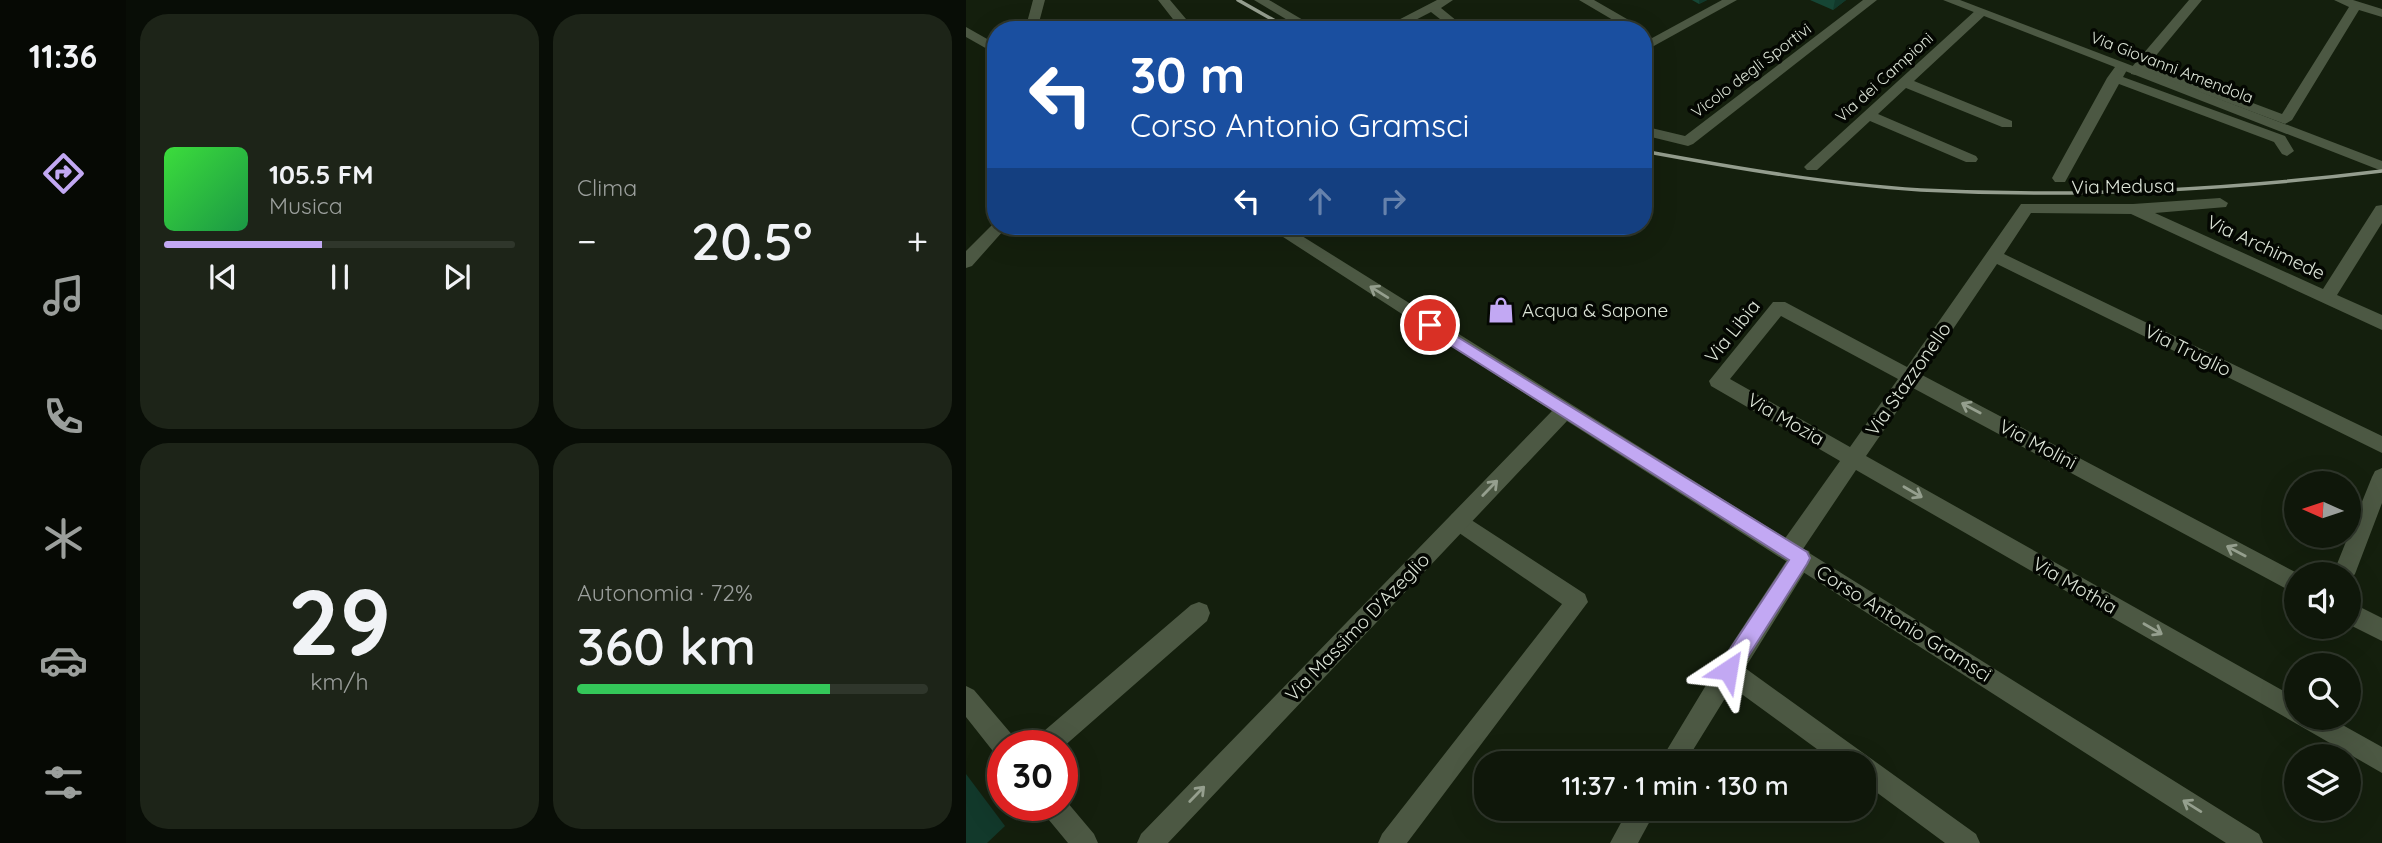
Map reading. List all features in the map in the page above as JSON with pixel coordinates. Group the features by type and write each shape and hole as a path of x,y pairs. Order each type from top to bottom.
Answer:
{"street":[{"path":"1033,21 1039,0"},
{"path":"1164,0 1176,21"},
{"path":"1260,0 1298,21"},
{"path":"1403,21 1447,0"},
{"path":"1585,0 1624,21"},
{"path":"1652,44 1731,0"},
{"name":"Vicolo degli Sportivi","path":"1652,132 1688,141 1871,0"},
{"name":"Via Giovanni Amendola","path":"1949,0 2128,71 2382,166"},
{"path":"2060,178 2128,71 2196,0"},
{"path":"2340,0 2382,13"},
{"path":"2128,71 2285,120 2356,5"},
{"path":"1432,7 1450,21"},
{"name":"Via dei Campioni","path":"1812,167 1980,13"},
{"path":"966,31 987,44"},
{"path":"1652,36 1659,40"},
{"path":"2128,71 2280,139 2287,151"},
{"path":"1904,82 2007,124"},
{"path":"1868,115 1971,159"},
{"name":"Via Medusa","path":"2027,208 2133,209 2220,203"},
{"name":"Via Stazzonello","path":"1678,751 1853,458 2027,208"},
{"name":"Via Archimede","path":"2133,209 2382,323"},
{"path":"2326,298 2382,210"},
{"path":"966,262 990,235"},
{"name":"Corso Antonio Gramsci","path":"1288,235 2250,843"},
{"name":"Via Truglio","path":"1994,256 2382,445"},
{"name":"Via Molini","path":"1779,307 2284,577"},
{"name":"Via Libia","path":"1718,381 1779,307"},
{"name":"Via Mozia","path":"1718,381 1853,458"},
{"name":"Via Massimo D'Azeglio","path":"1150,843 1564,411"},
{"name":"Via Mothia","path":"1853,458 2284,704"},
{"path":"2349,562 2382,477"},
{"path":"1391,843 1577,602 1459,521"},
{"path":"1064,730 1199,613"},
{"path":"2361,619 2382,630"},
{"path":"1728,670 1840,751"},
{"path":"966,698 992,730"},
{"path":"2328,730 2382,761"},
{"path":"1876,777 1967,843"},
{"path":"1067,821 1085,843"},
{"path":"1623,843 1636,821"}],"railway":[{"path":"1238,0 1275,21"},
{"path":"1652,153 1816,180 1921,190 1979,192 2152,191 2382,171"}],"place":[{"name":"Acqua & Sapone","path":"1501,310"}],"route":[{"path":"1430,325 1801,558 1728,670"}]}
